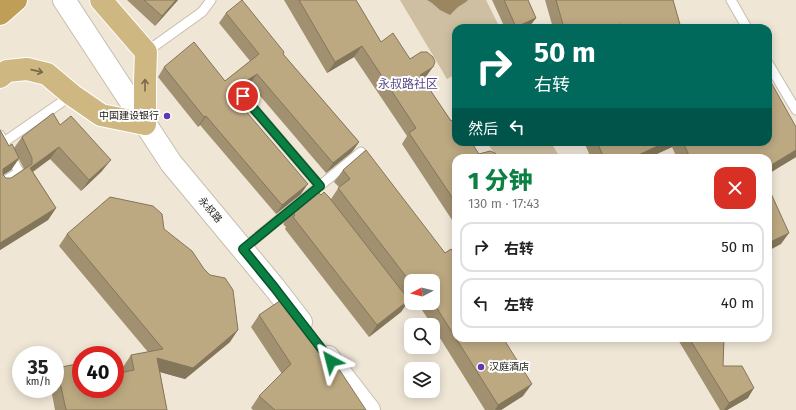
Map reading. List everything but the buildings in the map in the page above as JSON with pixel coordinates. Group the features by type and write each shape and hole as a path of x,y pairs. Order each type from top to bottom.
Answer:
{"highway":[{"path":"0,14 16,0"}],"main road":[{"path":"0,77 7,71 27,69 47,74 72,95 101,115 145,124 146,52 101,0"}],"street":[{"name":"永叔路","path":"64,0 171,163 243,249 369,410"}],"lane":[{"path":"146,52 202,12 211,0"},
{"path":"731,0 746,24"},
{"path":"772,70 796,110"},
{"path":"0,184 19,172 2,138 72,95"},
{"path":"243,96 318,191"},
{"path":"243,249 318,191 361,152"}],"shaded area":[{"path":"400,0 486,0 498,24 452,24 452,76 447,79"},
{"path":"427,0 468,0 450,15 440,10"},
{"path":"490,146 553,146 558,154 494,154"}],"place":[{"name":"中国建设银行","path":"167,116"},
{"name":"汉庭酒店","path":"481,367"}],"district":[{"name":"永叔路社区","path":"408,84"}],"route":[{"path":"243,96 320,186 243,249 331,361"}]}
